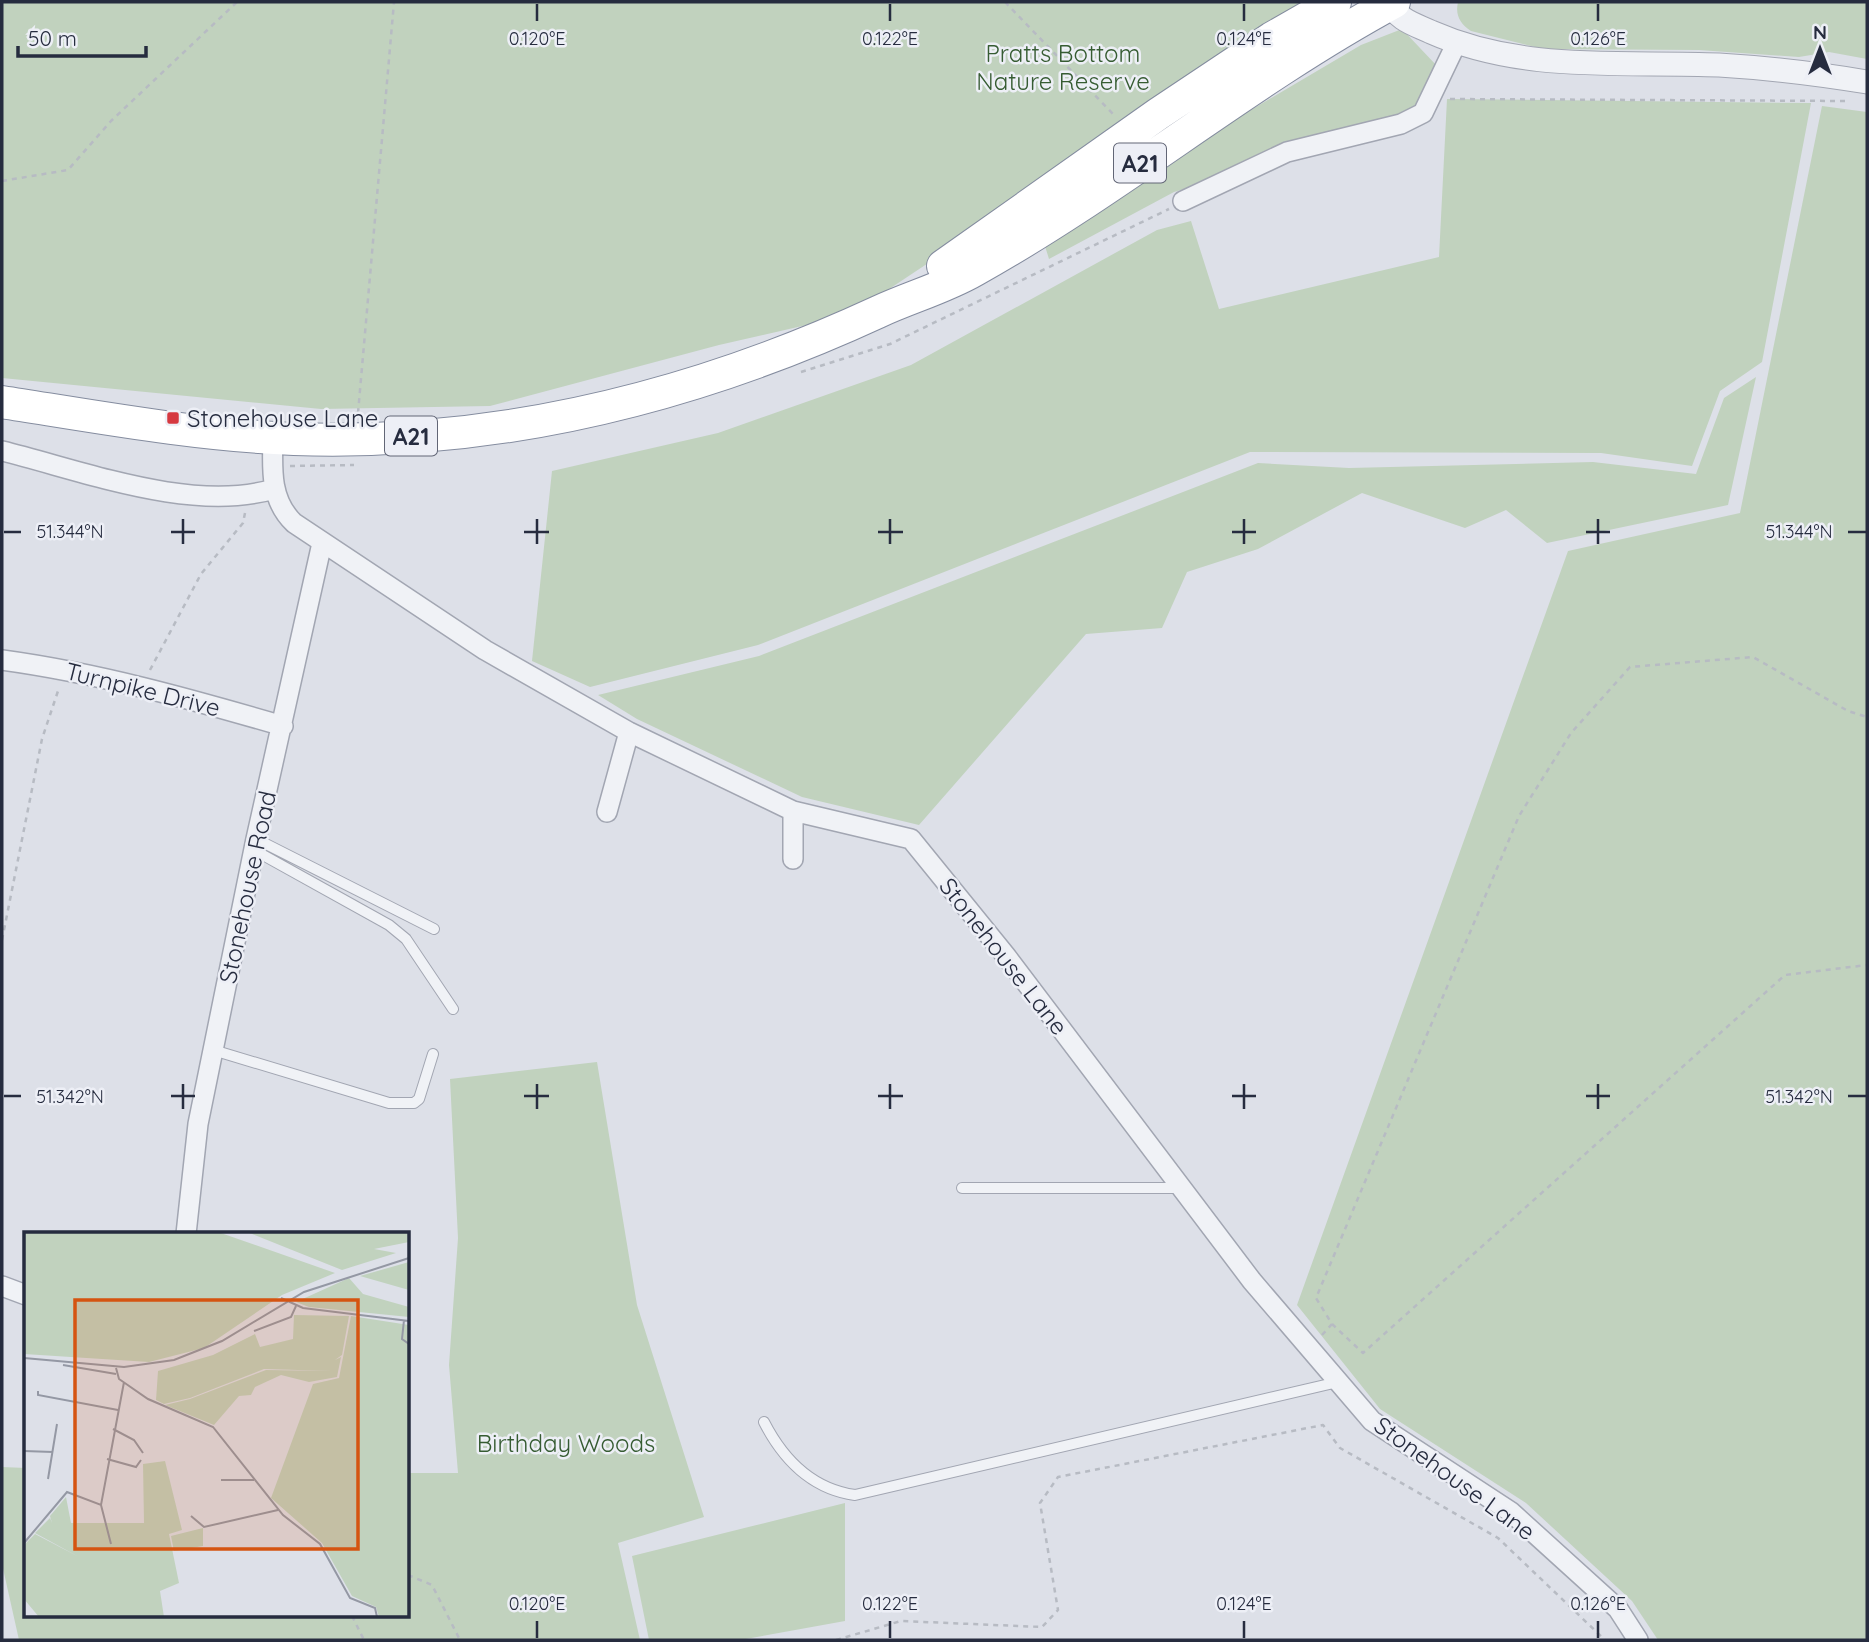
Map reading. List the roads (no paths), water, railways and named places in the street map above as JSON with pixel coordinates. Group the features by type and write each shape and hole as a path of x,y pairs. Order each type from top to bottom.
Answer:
{"highway":[{"name":"A21","path":"882,310 1158,114 1272,38 1335,2"},
{"name":"A21","path":"2,402 179,428 273,438 323,439 429,435 519,425 609,408 741,369 804,346 882,310 957,280 1048,227 1263,79 1392,2"}],"street":[{"path":"1392,2 1401,18 1457,42 1505,56 1564,64 1719,65 1867,82"},
{"path":"1183,201 1287,152 1401,124 1423,113 1457,42"},
{"name":"Stonehouse Lane","path":"273,438 274,489 285,514 322,543 485,650 629,732 793,811 911,839 1006,956 1252,1281 1372,1421 1511,1512 1618,1609 1638,1640"},
{"path":"2,451 184,496 249,496 274,489"},
{"name":"Stonehouse Road","path":"186,1232 198,1124 255,845 322,543"},
{"name":"Turnpike Drive","path":"2,660 66,668 142,686 283,726"},
{"path":"607,812 629,732"},
{"path":"793,811 793,859"},
{"path":"2,1286 24,1294"}],"lane":[{"path":"255,845 434,929"},
{"path":"255,845 389,925 406,939 453,1009"},
{"path":"213,1050 389,1103 405,1104 419,1099 433,1054"},
{"path":"962,1188 1184,1188"},
{"path":"764,1422 776,1444 800,1471 821,1485 855,1495 1338,1382"}],"place":[{"name":"Stonehouse Lane","path":"173,418"}],"park label":[{"name":"Pratts Bottom Nature Reserve","path":"1063,67"},
{"name":"Birthday Woods","path":"566,1443"}]}
